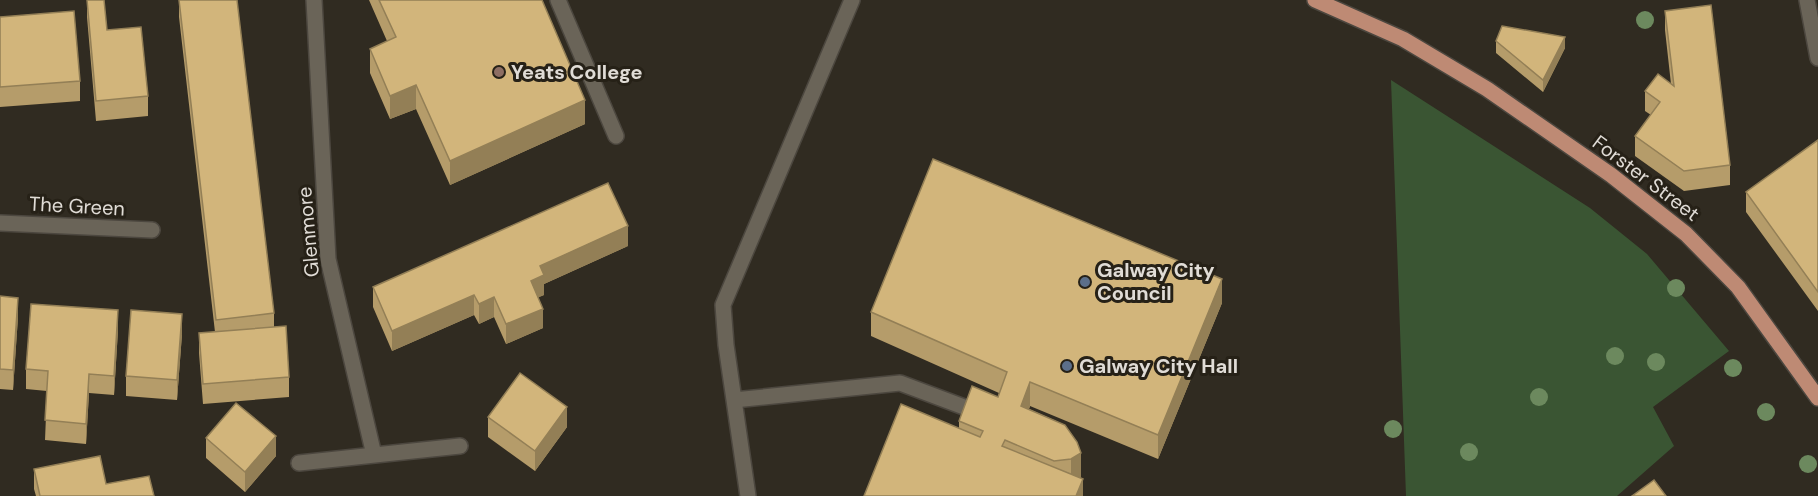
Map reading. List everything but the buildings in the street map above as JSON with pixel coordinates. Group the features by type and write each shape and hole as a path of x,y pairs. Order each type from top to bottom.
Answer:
{"main road":[{"name":"Forster Street","path":"1315,0 1403,39 1487,89 1611,175 1686,234 1738,287 1818,398"}],"street":[{"name":"Glenmore","path":"314,0 328,259 374,455"},
{"path":"558,0 616,136"},
{"path":"748,496 726,345 723,305 852,0"},
{"path":"1807,0 1818,58"},
{"name":"The Green","path":"0,223 152,230"},
{"path":"734,400 900,383 972,410"},
{"path":"299,463 460,446"}],"green space":[{"path":"1391,80 1590,208 1647,254 1729,351 1653,407 1674,446 1617,496 1406,496"}],"place":[{"name":"Yeats College","path":"499,72"},
{"name":"Galway City Council","path":"1085,282"},
{"name":"Galway City Hall","path":"1067,366"}]}
